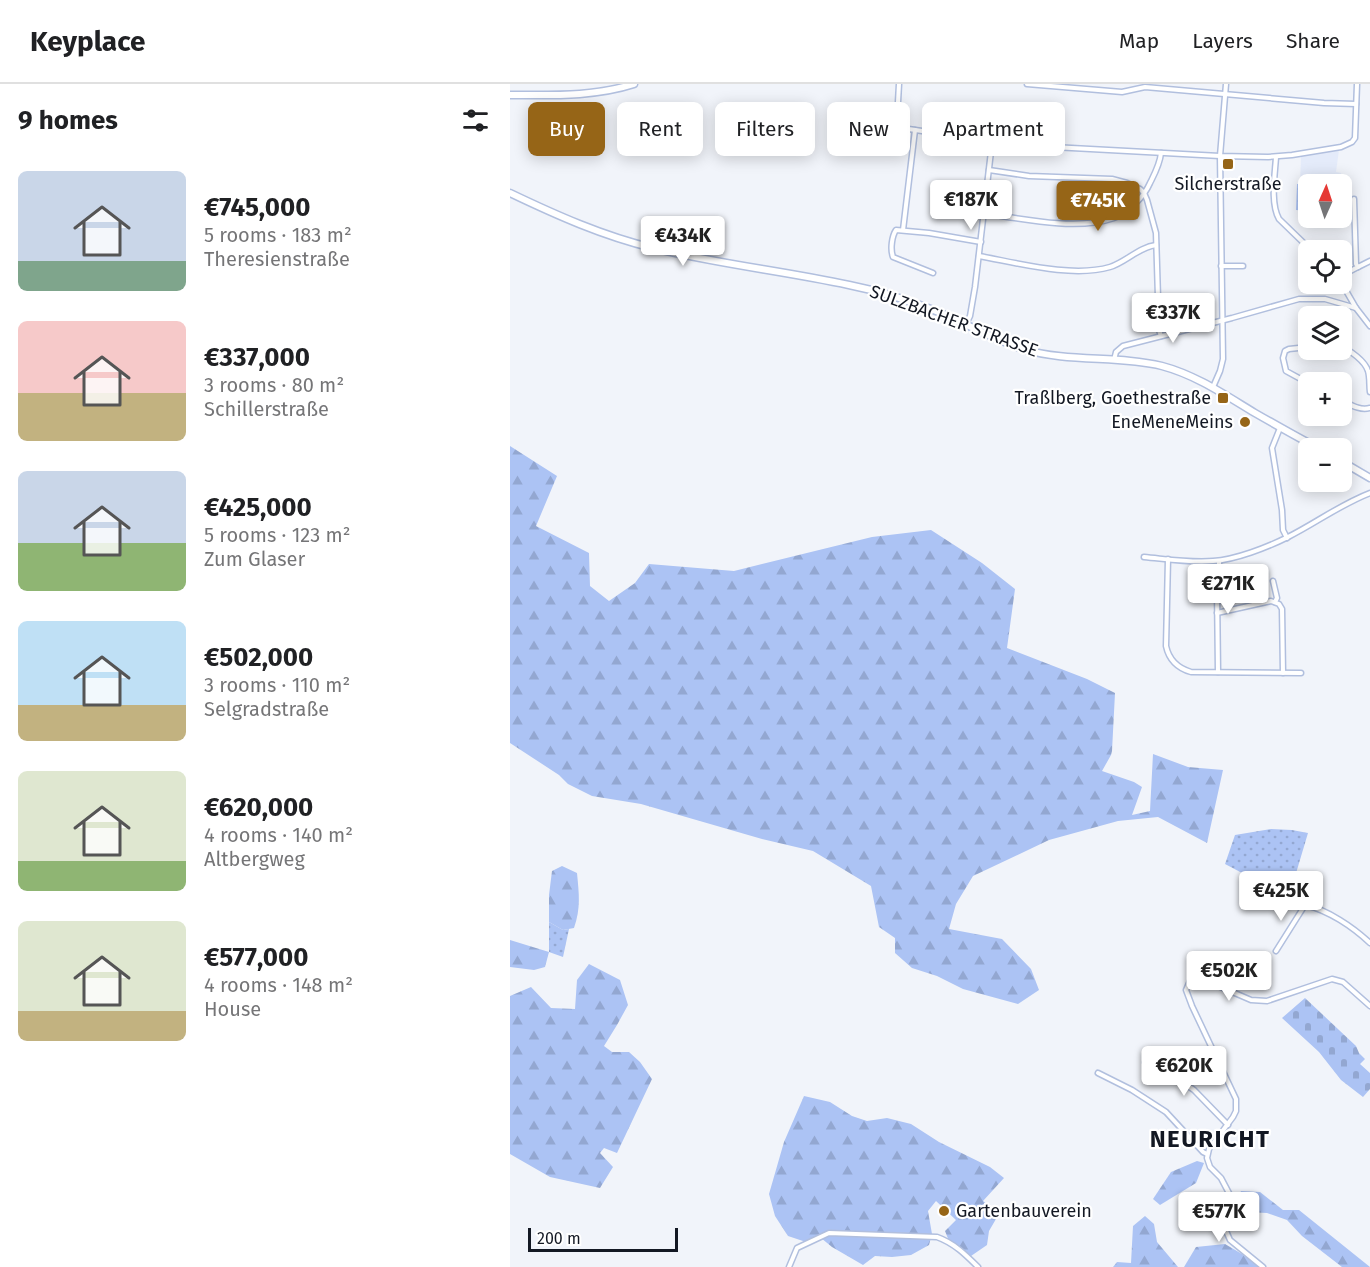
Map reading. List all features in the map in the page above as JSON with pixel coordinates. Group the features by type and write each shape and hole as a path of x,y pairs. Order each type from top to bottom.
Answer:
{"main road":[{"path":"510,95 587,93 634,84"},
{"name":"SULZBACHER STRASSE","path":"510,193 591,229 641,245 698,258 872,290 917,304 1035,352 1143,363 1173,369 1213,388 1299,438"},
{"path":"1352,467 1370,478"}],"street":[{"path":"899,84 898,124 902,128 922,131"},
{"path":"1027,84 1122,92 1145,87 1356,104"},
{"path":"1213,388 1223,358 1220,156 1226,84"},
{"path":"1065,148 1276,157 1316,152 1348,145 1355,138 1357,84"},
{"path":"903,230 915,130"},
{"path":"984,213 1071,223 1088,223 1116,218 1144,194 1158,165 1161,153"},
{"path":"966,324 970,316 979,256 990,156"},
{"path":"1276,157 1274,201 1276,214 1301,240"},
{"path":"989,170 1036,176 1112,179 1140,189 1154,223 1161,336"},
{"path":"1354,199 1356,264 1358,267"},
{"path":"933,273 892,257 896,230 981,242"},
{"path":"979,256 1056,269 1097,270 1113,266 1148,246 1156,245"},
{"path":"1352,270 1370,261"},
{"path":"1221,267 1243,266"},
{"path":"1348,294 1370,326"},
{"path":"1114,360 1119,348 1299,299 1325,299 1356,308"},
{"path":"1298,348 1288,349 1283,358 1286,371 1298,378"},
{"path":"1352,353 1369,372 1370,392"},
{"path":"1352,405 1358,408 1370,408"},
{"path":"1280,428 1272,453 1282,510 1283,530 1287,538"},
{"path":"1144,557 1219,561 1287,538 1370,493"},
{"path":"1168,560 1167,646 1175,664 1186,670 1301,674"},
{"path":"1218,672 1219,561"},
{"path":"1273,581 1277,598 1275,602"},
{"path":"1217,613 1270,601 1279,604 1282,609 1283,673"},
{"path":"1276,951 1305,905 1352,927 1370,943"},
{"path":"1263,1267 1230,1240 1226,1232 1231,1197 1221,1178 1210,1167 1207,1154 1236,1111 1236,1099 1186,990 1190,981 1202,979 1251,1000 1267,1002 1332,979 1343,982 1370,1006"},
{"path":"1145,1062 1179,1079 1194,1090 1228,1125"},
{"path":"1098,1073 1132,1090 1166,1112 1207,1154"},
{"path":"789,1267 797,1248 829,1233 937,1237 955,1246 978,1267"}],"shaded area":[{"path":"1339,150 1336,172 1341,174 1300,174 1301,157"}],"green space":[{"path":"1297,184 1298,184 1298,210 1296,210"},
{"path":"510,446 557,476 536,526 589,553 590,586 609,601 635,583 649,564 734,571 872,537 931,530 982,563 1015,589 1007,648 1087,679 1115,693 1112,751 1102,771 1142,787 1132,815 1150,811 1153,754 1188,767 1223,770 1207,843 1158,817 1118,821 1049,840 973,876 956,904 949,929 1002,939 1031,969 1039,990 1018,1004 963,989 937,976 912,968 895,953 895,938 879,927 871,886 813,851 762,839 641,804 592,796 568,784 559,775 510,743"},
{"path":"1271,829 1308,833 1294,880 1284,895 1225,864 1235,835"},
{"path":"562,866 577,873 579,894 578,914 574,928 563,930 549,922 552,871"},
{"path":"549,922 563,930 569,929 563,957 549,952"},
{"path":"510,940 549,952 545,967 534,970 510,967"},
{"path":"589,964 620,980 628,1005 604,1046 612,1052 629,1052 640,1062 652,1079 617,1153 604,1148 600,1153 613,1167 600,1188 550,1177 510,1154 510,996 531,987 551,1008 575,1009 577,980"},
{"path":"1305,998 1356,1046 1365,1059 1360,1064 1370,1073 1370,1089 1363,1097 1341,1080 1319,1052 1282,1018"},
{"path":"804,1096 830,1102 852,1116 867,1121 887,1118 911,1124 939,1142 990,1167 1004,1178 983,1201 997,1211 996,1219 989,1231 987,1245 971,1256 949,1241 945,1231 956,1220 936,1201 928,1211 932,1234 929,1245 911,1255 875,1256 863,1265 821,1238 806,1242 788,1236 775,1216 769,1194 784,1142"},
{"path":"1197,1161 1204,1163 1196,1183 1160,1205 1153,1199 1171,1172"},
{"path":"1241,1191 1260,1192 1283,1210 1299,1210 1370,1267 1342,1267 1302,1236 1287,1220 1267,1213 1248,1212 1235,1204"},
{"path":"1145,1216 1154,1224 1157,1242 1178,1267 1113,1267 1117,1262 1131,1263 1133,1226"},
{"path":"1225,1244 1264,1267 1184,1267 1196,1247"}],"water":[{"path":"1199,573 1211,574 1210,586 1202,588 1199,586"}],"place":[{"name":"Silcherstraße","path":"1228,164"},
{"name":"Traßlberg, Goethestraße","path":"1223,398"},
{"name":"EneMeneMeins","path":"1245,422"},
{"name":"Gartenbauverein","path":"944,1211"}],"district":[{"name":"NEURICHT","path":"1210,1139"}]}
